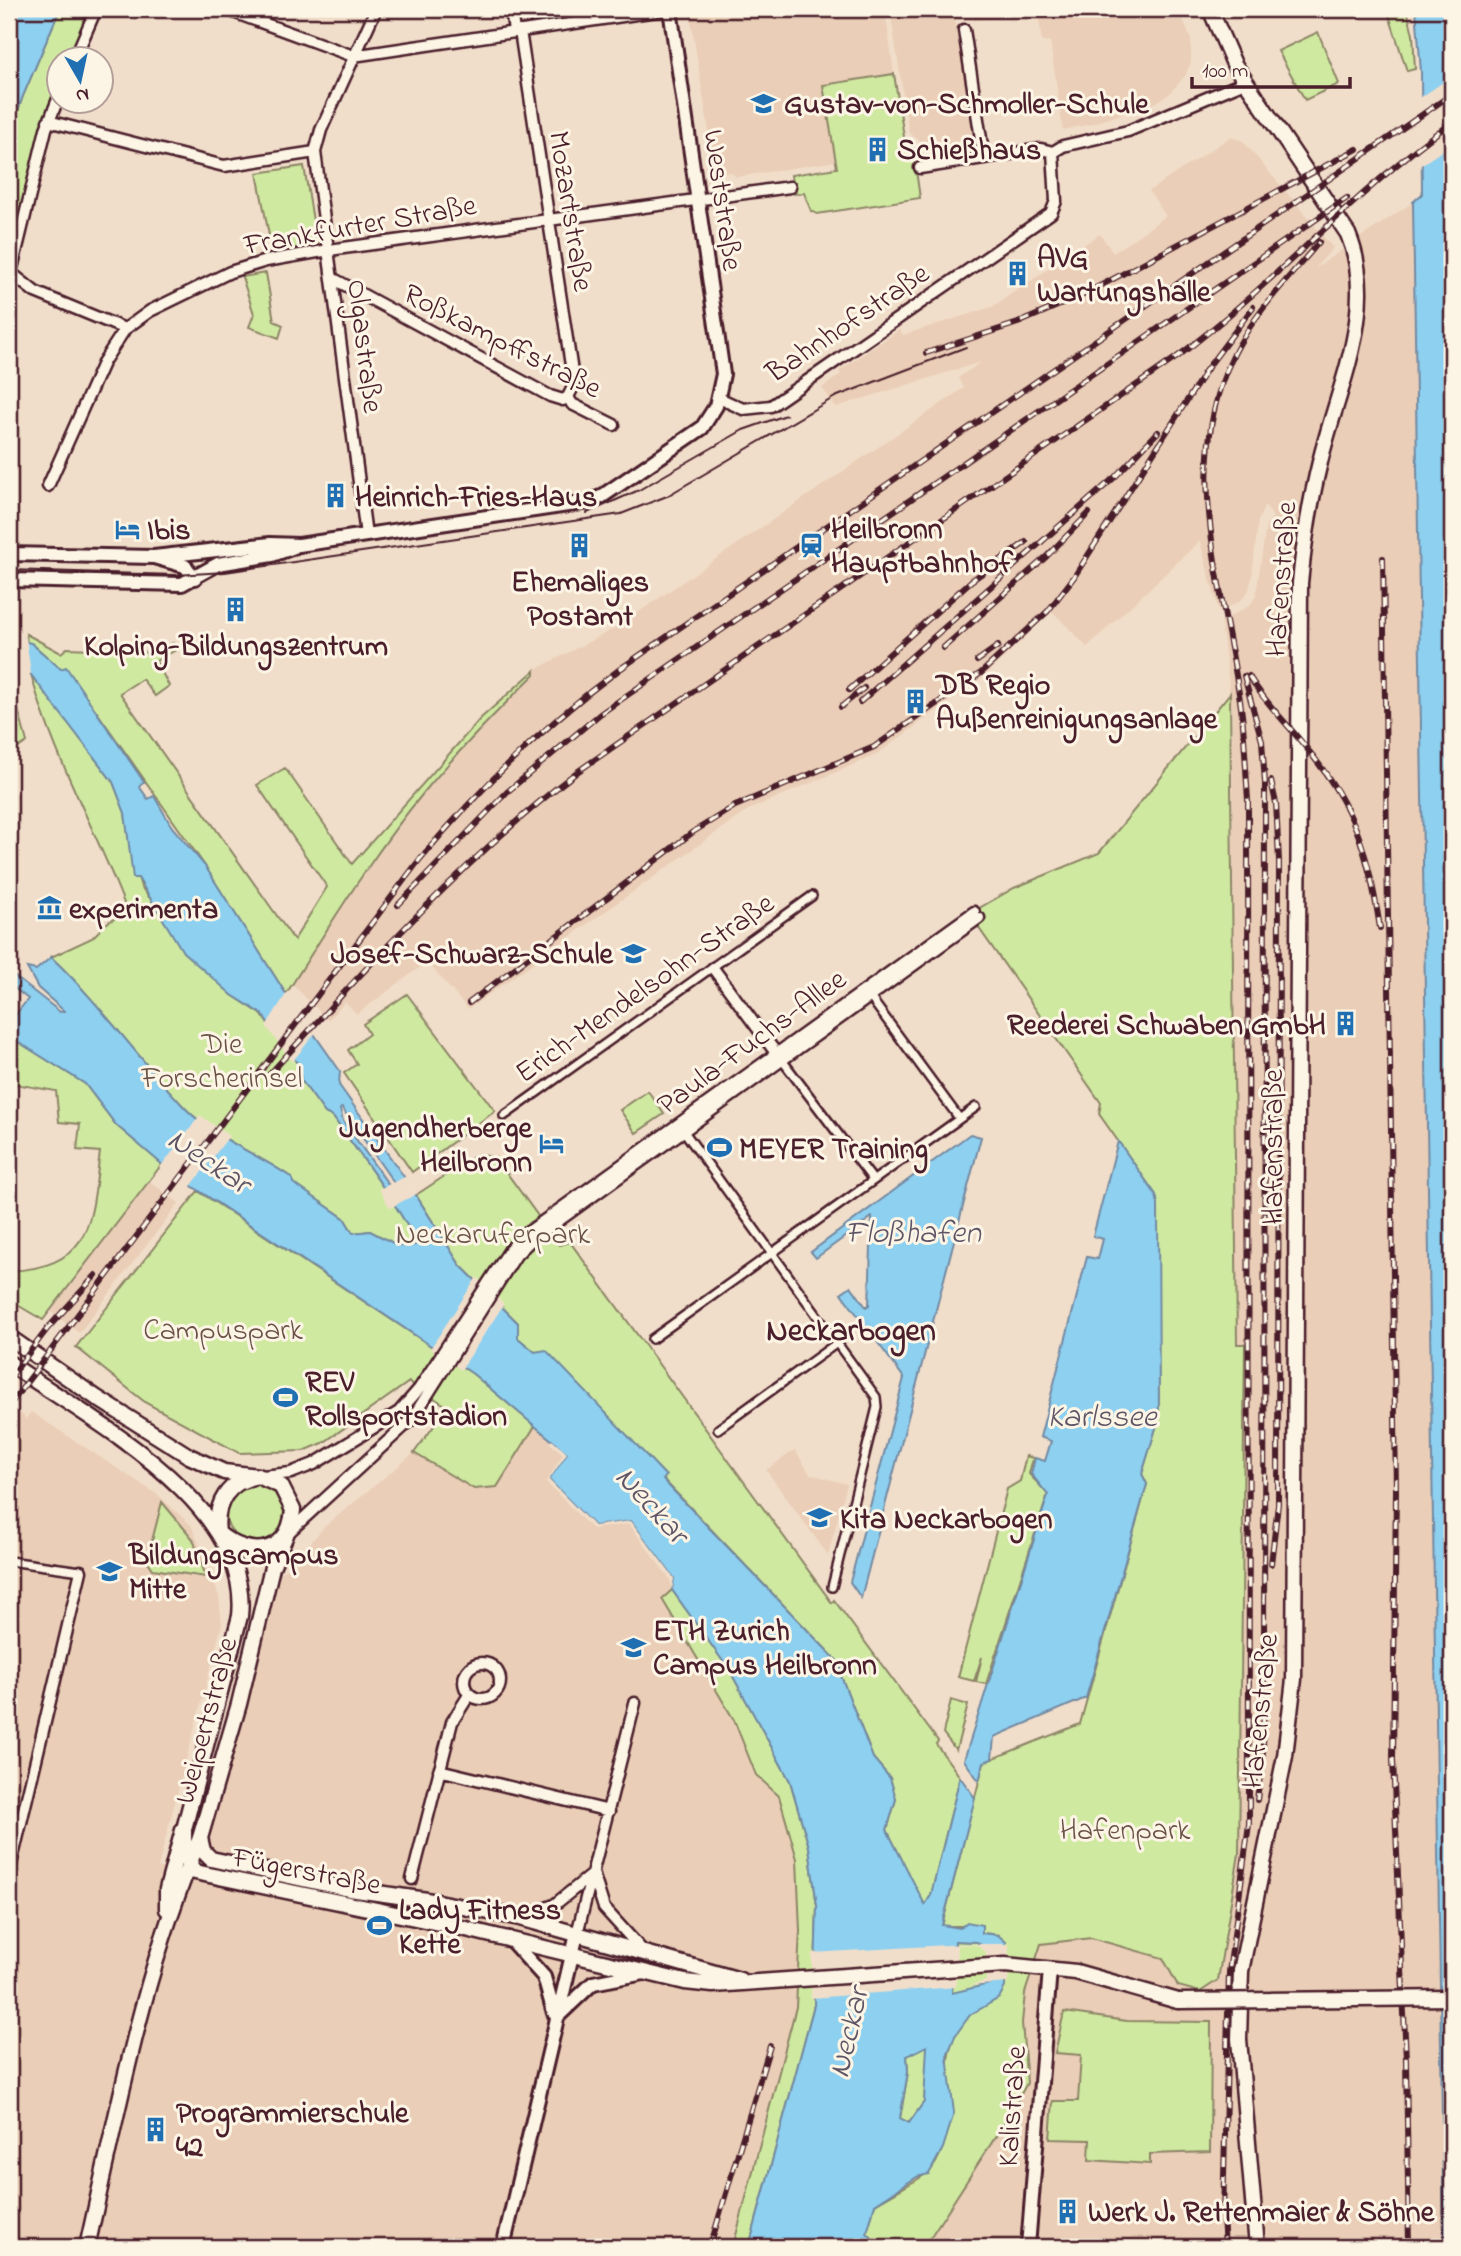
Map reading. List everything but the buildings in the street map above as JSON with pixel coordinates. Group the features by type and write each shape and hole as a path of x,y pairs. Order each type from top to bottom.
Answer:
{"main road":[{"name":"Hafenstraße","path":"1210,9 1227,53 1348,234 1357,265 1361,301 1310,505 1300,583 1294,1679 1285,1756 1241,1971 1239,2039 1257,2247"},
{"path":"9,1337 97,1398 189,1456 224,1472 270,1479 289,1497 293,1510 286,1535 266,1549 254,1550 229,1542 218,1533 202,1508 167,1473 9,1363"},
{"path":"218,1533 217,1516 229,1488 242,1479 258,1476"},
{"name":"Weipertstraße","path":"167,1917 167,1889 240,1616 240,1592 218,1533"},
{"name":"Weipertstraße","path":"87,2247 129,2062 167,1917 200,1838 239,1704 272,1567 286,1535"},
{"name":"Fügerstraße","path":"184,1829 182,1847 188,1866 195,1872 215,1878 509,1938 644,1973 713,1985 965,1966 1033,1967 1091,1976 1178,2001 1452,1998"},
{"name":"Fügerstraße","path":"200,1838 203,1851 221,1863 520,1918 742,1981"}],"street":[{"path":"80,46 96,9"},
{"path":"225,9 353,56 670,9"},
{"name":"Olgastraße","path":"366,536 315,152 353,56 376,9"},
{"name":"Mozartstraße","path":"511,9 548,218 573,386 568,397"},
{"name":"Weststraße","path":"670,9 723,368 719,398"},
{"path":"964,30 985,158"},
{"path":"920,168 1041,149 1053,152 1061,147 1136,128 1245,82"},
{"path":"50,116 11,273 35,292 125,329"},
{"path":"48,121 224,166 315,152"},
{"name":"Bahnhofstraße","path":"719,398 743,409 771,406 1051,213 1056,201 1053,152"},
{"name":"Frankfurter Straße","path":"48,486 104,361 125,329 150,311 230,272 266,261 329,250 672,201 698,201 790,187"},
{"name":"Roßkampffstraße","path":"332,278 550,396 563,400 568,397 572,404 614,425"},
{"path":"12,554 154,557 270,544 299,545 594,501 702,428 719,398"},
{"path":"9,580 173,585 195,578 218,564 272,555 299,545"},
{"path":"173,585 176,575 184,566 223,550"},
{"path":"154,557 184,566 195,578"},
{"name":"Erich-Mendelsohn-Straße","path":"503,1116 812,896"},
{"name":"Paula-Fuchs-Allee","path":"424,1392 512,1253 559,1214 977,915"},
{"path":"713,968 873,1180"},
{"path":"867,993 959,1118"},
{"path":"652,1339 976,1107"},
{"path":"681,1128 871,1389 877,1407 832,1587"},
{"path":"718,1429 837,1343"},
{"path":"258,1476 291,1473 314,1464 399,1412 424,1392"},
{"path":"286,1535 323,1498 384,1447 412,1419 424,1392"},
{"path":"9,1561 81,1571 9,1872"},
{"path":"412,1879 453,1722 470,1695"},
{"path":"503,2247 555,2020 635,1703"},
{"path":"439,1770 609,1811"},
{"path":"520,1918 554,1905 581,1886 593,1873"},
{"path":"593,1873 608,1914 646,1953"},
{"path":"509,1938 544,1978 552,1998 555,2020"},
{"name":"Kalistraße","path":"1028,2247 1050,1969"},
{"path":"555,2020 593,1983 644,1973"}],"shaded area":[{"name":"Gustav-von-Schmoller-Schule","path":"689,9 885,9 894,74 823,85 836,161 736,177 731,172 716,174"},
{"path":"890,9 953,9 958,40 962,41 977,141 931,149 909,133"},
{"path":"973,9 1179,9 1191,40 1191,62 1185,76 1169,94 1157,102 1091,124 1063,130 1050,41 1042,42 1038,11 974,20"},
{"path":"1230,137 1243,141 1333,248 1314,269 1413,202 1444,2247 924,2247 1009,2116 1027,2062 1022,2023 1025,1993 1041,1944 1091,1938 1163,1958 1178,1986 1200,1992 1218,1980 1239,1854 1245,1345 1237,1345 1232,708 1221,622 1250,605 1256,595 1266,526 1273,517 1265,505 1258,521 1252,578 1248,592 1240,601 1219,612 1200,541 1087,647 1052,611 984,676 876,755 748,810 468,1009 427,962 357,1014 345,1002 328,1020 292,984 346,900 424,792 482,727 535,674 535,670 617,627 964,388 958,378 981,362 836,407 822,388 841,374 839,371 899,330 903,335 992,307 1100,234 1113,253 1166,216 1149,191"},
{"path":"149,1181 179,1203 79,1333 50,1311"},
{"path":"9,1406 24,1416 25,1420 31,1412 158,1495 191,1525 206,1561 219,1597 222,1624 158,1867 191,1878 272,1580 293,1564 323,1528 414,1453 474,1489 496,1487 535,1426 567,1453 631,1521 674,1578 672,1590 663,1599 734,1720 756,1775 779,1796 797,1859 800,1931 796,2007 733,2247 9,2247"},
{"name":"Kita Neckarbogen","path":"795,1450 810,1474 847,1484 828,1555 766,1470"}],"green space":[{"path":"60,9 94,9 77,46 46,46 46,116 48,116 20,212 9,270 9,137 23,96"},
{"path":"1387,9 1407,9 1413,35 1415,69 1407,71"},
{"path":"1318,32 1339,84 1305,100 1278,51"},
{"path":"894,74 904,137 912,143 920,198 817,214 811,211 804,193 794,194 791,175 837,168 823,85"},
{"path":"304,166 317,245 272,251 257,173"},
{"path":"9,270 13,293 9,309"},
{"path":"266,273 274,321 283,325 279,338 249,327 254,314 242,277"},
{"path":"26,634 61,653 67,648 143,651 147,655 173,643 179,648 156,661 169,686 155,696 142,679 120,693 294,940 327,887 257,785 285,768 352,864 480,719 535,670 535,674 492,716 406,815 352,890 286,994 205,866 66,668 61,669 31,643 27,643"},
{"name":"Die Forscherinsel","path":"31,674 113,782 125,813 134,878 138,877 141,887 209,972 232,995 261,1014 300,1067 301,1080 325,1113 333,1117 393,1202 412,1235 415,1246 399,1246 370,1231 353,1233 344,1218 293,1183 292,1178 198,1120 51,957 92,938 107,923 127,911 51,735"},
{"path":"9,676 27,742 9,754"},
{"name":"Hafenpark","path":"1230,693 1237,1344 1245,1344 1239,1854 1218,1980 1200,1992 1178,1986 1163,1958 1091,1938 1041,1944 1025,1993 1022,2023 1027,2083 1009,2116 924,2247 869,2247 872,2238 867,2233 875,2204 930,2171 940,2153 947,2112 947,2069 957,2030 971,2014 999,1998 998,1935 982,1933 982,1926 942,1926 984,1762 1080,1724 1147,1484 1142,1474 1159,1418 1156,1195 1099,1114 1101,1103 969,914 1014,888 1099,853"},
{"path":"407,994 495,1111 412,1172 344,1073 357,1064 348,1050 369,1034 363,1024"},
{"path":"9,1036 85,1084 116,1125 162,1164 43,1320 9,1300 9,1271 37,1268 58,1260 73,1250 83,1236 90,1218 100,1152 77,1150 80,1124 59,1122 56,1091 9,1083"},
{"path":"648,1091 664,1114 636,1133 620,1110"},
{"name":"Neckaruferpark","path":"478,1154 496,1158 559,1245 570,1242 832,1603 834,1600 938,1741 936,1744 960,1777 931,1895 925,1906 887,1830 896,1799 890,1778 873,1758 841,1676 841,1665 663,1479 666,1476 546,1351 535,1352 518,1338 518,1323 460,1265 416,1195"},
{"name":"Campuspark","path":"198,1191 473,1374 535,1426 497,1487 474,1489 414,1453 448,1407 409,1382 323,1443 304,1451 239,1453 146,1403 76,1347"},
{"path":"1026,1456 1033,1458 1029,1474 1048,1494 986,1684 976,1682 982,1657 974,1681 958,1677 1007,1489 1020,1481"},
{"path":"255,1485 276,1493 284,1514 276,1535 255,1543 234,1535 226,1514 234,1493"},
{"path":"162,1502 193,1539 206,1577 153,1569 147,1560"},
{"path":"672,1590 730,1671 790,1781 809,1847 817,1906 814,2005 749,2247 733,2247 796,2007 800,1931 797,1859 779,1796 756,1775 734,1720 662,1599"},
{"path":"951,1700 968,1705 956,1750 943,1733"},
{"path":"955,1941 977,1942 990,1950 989,1984 952,1994"},
{"path":"1064,2012 1127,2021 1211,2022 1210,2152 1150,2154 1150,2164 1089,2160 1090,2140 1050,2139 1053,2101 1078,2101 1081,2055 1055,2053"},
{"path":"928,2045 924,2102 909,2123 900,2118 908,2072 907,2056"}],"water":[{"path":"9,9 60,9 23,96 9,137"},
{"path":"1416,9 1452,9 1452,2247 1444,2247 1413,202 1422,194 1421,72"},
{"name":"Neckar","path":"9,622 27,642 61,669 66,667 144,782 139,786 148,799 154,796 172,827 205,866 286,994 340,1071 339,1085 407,1181 460,1265 518,1323 518,1338 535,1352 546,1350 666,1476 663,1480 841,1665 841,1676 873,1758 890,1778 896,1799 887,1830 925,1905 931,1895 960,1777 975,1798 942,1925 960,1928 967,1922 982,1925 982,1933 998,1935 1006,1942 1005,1987 999,1998 970,2015 955,2036 947,2056 954,2113 943,2148 929,2174 917,2177 875,2204 867,2233 872,2238 869,2247 749,2247 814,2005 817,1906 809,1847 790,1781 730,1671 672,1590 674,1578 631,1521 594,1526 549,1480 567,1453 473,1374 171,1172 116,1125 85,1084 9,1036 9,1023 28,999 9,984 9,972 60,1012 64,1011 38,988 27,968 36,970 51,957 198,1120 292,1178 293,1183 344,1218 353,1233 370,1231 399,1246 415,1245 393,1202 333,1117 325,1113 301,1080 300,1067 262,1014 232,995 183,952 138,878 133,878 125,813 113,782 9,646","holes":["342,1108 396,1186 391,1188 343,1121","955,1941 977,1942 989,1950 989,1984 952,1993","927,2046 924,2102 909,2123 900,2118 908,2072 907,2056"]},
{"name":"Floßhafen","path":"970,1134 981,1137 861,1598 850,1582 904,1378 841,1293 851,1286 866,1307 869,1305 872,1217 816,1258 811,1252"},
{"name":"Karlssee","path":"1118,1141 1156,1195 1158,1204 1159,1418 1142,1474 1147,1484 1086,1698 994,1737 992,1759 984,1762 979,1781 964,1760 1048,1495 1031,1474 1035,1458 1045,1461 1051,1441 1040,1437 1087,1257 1098,1259 1103,1239 1093,1236"}],"pier":[{"path":"1452,76 1452,144 1418,167 1417,100"},
{"path":"9,619 26,637 31,674 27,674 9,650"},
{"path":"288,991 317,1031 292,1062 266,1026"},
{"path":"200,1115 229,1136 189,1189 160,1167 179,1144 177,1137 184,1137"},
{"path":"407,1176 418,1193 390,1208 379,1189"},
{"path":"477,1277 504,1304 461,1370 430,1349"},
{"path":"552,1440 567,1453 549,1480 594,1526 631,1521 674,1578 672,1590 670,1579 629,1524 592,1529 546,1482 563,1454 550,1443"},
{"path":"958,1944 956,1987 811,1998 812,1953"},
{"path":"961,1944 1009,1944 1008,1983 969,1986 986,1981 986,1952 976,1945"}],"tram line":[{"path":"9,570 176,575 225,572 621,514 667,496 835,397 966,347"},
{"path":"587,513 639,490 743,430 786,415"}],"railway":[{"path":"9,1406 420,859 490,782 540,735 620,669 1452,94"},
{"path":"268,1076 454,879 577,772 1177,357 1213,329 1381,178 1452,122"},
{"path":"926,353 1018,323 1083,295 1357,149"},
{"path":"398,905 507,792 600,714 1347,198"},
{"path":"1225,2247 1223,2217 1229,1972 1249,1824 1248,800 1242,715 1211,534 1209,443 1217,399 1241,340 1273,296 1319,242"},
{"path":"1203,374 1253,307"},
{"path":"469,1003 693,832 735,806 874,747 981,673 1048,611 1074,577 1209,366"},
{"path":"860,702 1115,477 1158,432"},
{"path":"943,648 1046,557 1089,513"},
{"path":"849,690 971,581 1026,542"},
{"path":"1383,558 1396,1490 1393,1760 1406,2060 1409,2247"},
{"path":"977,661 998,646"},
{"path":"1244,676 1262,741 1265,783 1264,1681 1263,1751 1257,1800"},
{"path":"1249,676 1266,701 1317,762 1345,805 1370,874 1380,928"},
{"path":"841,707 864,688"},
{"path":"1271,781 1276,803 1279,861 1278,1504 1271,1564"},
{"path":"9,1379 48,1328 96,1275"},
{"path":"710,2247 770,2046"}],"place":[{"name":"Gustav-von-Schmoller-Schule","path":"764,103"},
{"name":"Schießhaus","path":"877,149"},
{"name":"AVG Wartungshalle","path":"1017,274"},
{"name":"Heinrich-Fries-Haus","path":"335,496"},
{"name":"Ibis","path":"127,529"},
{"name":"Heilbronn Hauptbahnhof","path":"811,545"},
{"name":"Ehemaliges Postamt","path":"580,546"},
{"name":"Kolping-Bildungszentrum","path":"236,610"},
{"name":"DB Regio Außenreinigungsanlage","path":"916,701"},
{"name":"experimenta","path":"49,908"},
{"name":"Josef-Schwarz-Schule","path":"633,953"},
{"name":"Reederei Schwaben GmbH","path":"1346,1024"},
{"name":"Jugendherberge Heilbronn","path":"552,1144"},
{"name":"MEYER Training","path":"719,1148"},
{"name":"REV Rollsportstadion","path":"285,1398"},
{"name":"Kita Neckarbogen","path":"820,1518"},
{"name":"Bildungscampus Mitte","path":"109,1571"},
{"name":"ETH Zurich Campus Heilbronn","path":"633,1647"},
{"name":"Lady Fitness Kette","path":"379,1926"},
{"name":"Programmierschule 42","path":"156,2129"},
{"name":"Werk J. Rettenmaier & Söhne","path":"1068,2211"}],"district":[{"name":"Neckarbogen","path":"851,1329"}]}
